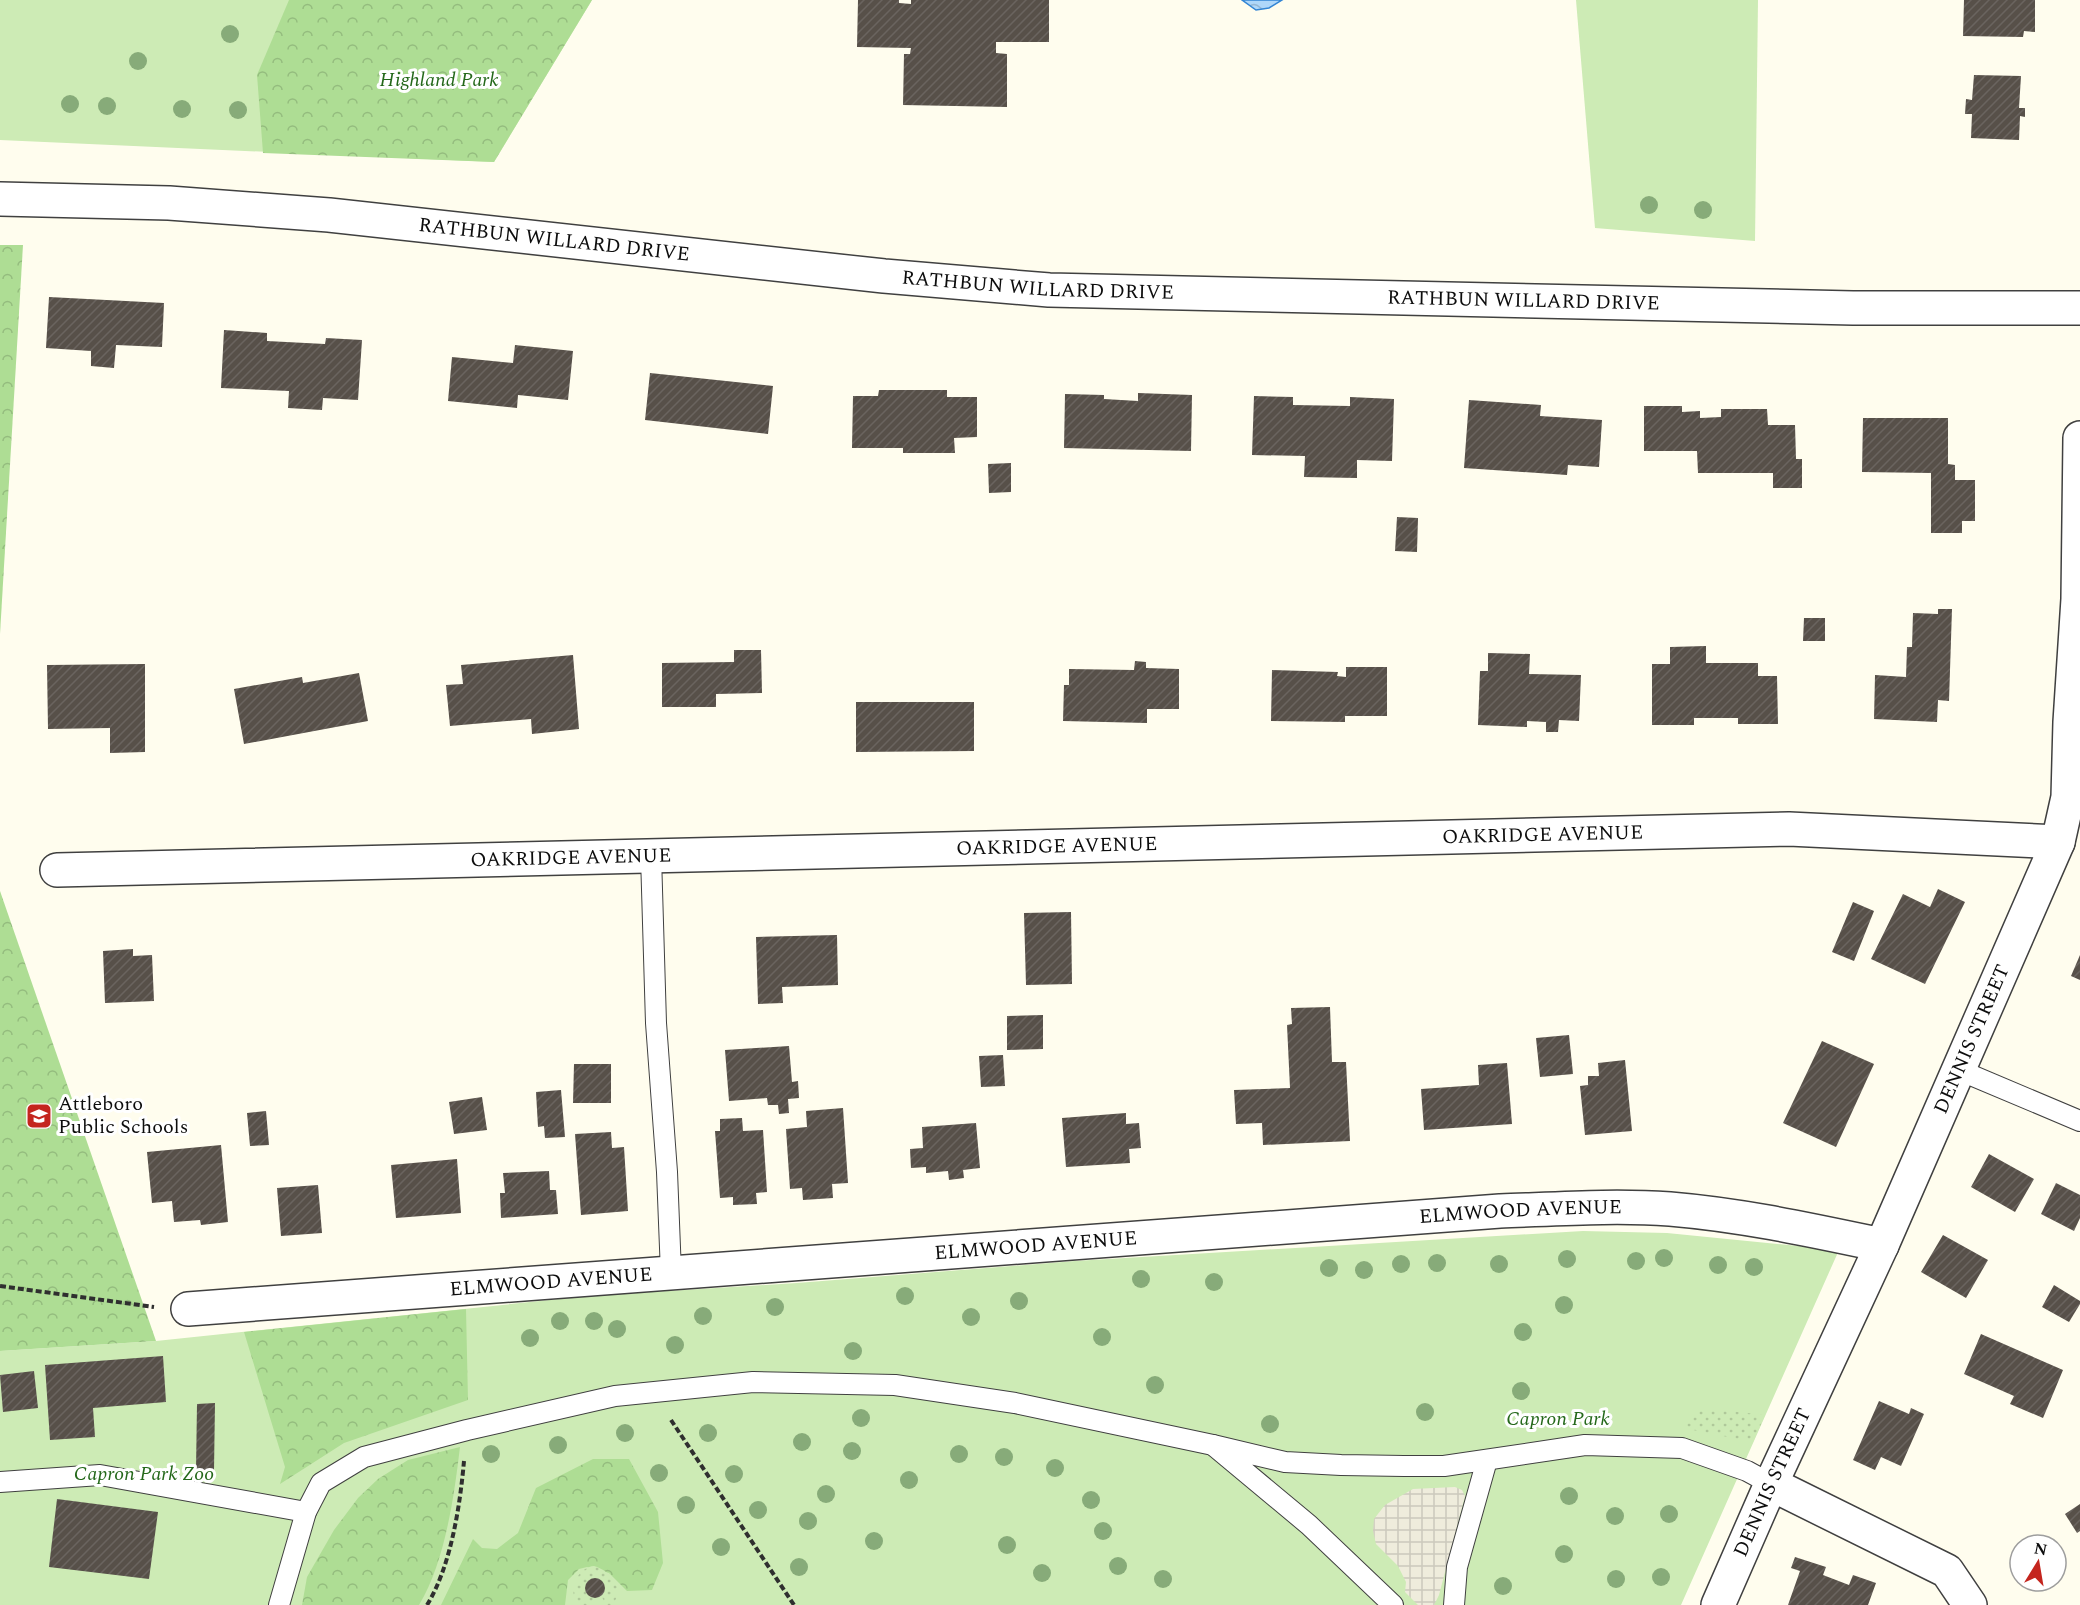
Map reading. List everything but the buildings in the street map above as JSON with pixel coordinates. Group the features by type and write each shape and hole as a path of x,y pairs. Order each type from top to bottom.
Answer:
{"street":[{"name":"RATHBUN WILLARD DRIVE","path":"0,200 169,203 329,215 849,273 1049,290 1853,308 2080,308"},
{"name":"DENNIS STREET","path":"1718,1605 1771,1484 1882,1245 2058,842 2068,797 2078,599 2080,438"},
{"name":"OAKRIDGE AVENUE","path":"57,870 1789,829 2058,842"},
{"name":"ELMWOOD AVENUE","path":"188,1309 1500,1210 1668,1209 1754,1218 1882,1245"},
{"path":"1771,1484 1947,1571 1970,1605"}],"lane":[{"path":"651,856 656,1023 667,1172 671,1273"},
{"path":"1959,1070 2080,1121"},
{"path":"279,1605 306,1512 321,1483 364,1457 467,1430 615,1396 753,1382 895,1384 1015,1403 1285,1462 1444,1466 1585,1445 1682,1448 1747,1471 1771,1484"},
{"path":"1212,1445 1309,1525 1393,1605"},
{"path":"1454,1605 1456,1567 1487,1460"},
{"path":"0,1482 100,1475 306,1512"}],"path":[{"path":"0,1286 138,1305 188,1309"},
{"path":"653,1392 794,1605"},
{"path":"428,1605 439,1587 460,1502 467,1430"}],"green space":[{"name":"Highland Park","path":"0,0 592,0 494,162 0,140"},
{"path":"289,0 592,0 494,162 263,153 257,75"},
{"path":"1576,0 1758,0 1755,241 1595,228"},
{"path":"0,245 23,245 0,634"},
{"name":"Attleboro Public Schools","path":"0,891 156,1341 0,1351"},
{"name":"Capron Park","path":"1583,1231 1667,1233 1839,1250 1681,1605 0,1605 0,1351 156,1341 588,1296 797,1283 1075,1261"},
{"path":"466,1309 468,1400 344,1443 280,1484 285,1467 244,1332"},
{"path":"1711,1409 1765,1415 1753,1442 1678,1427 1695,1412"},
{"path":"460,1447 455,1487 442,1549 436,1569 419,1605 302,1605 307,1577 334,1530 358,1498 378,1479 408,1460"},
{"path":"593,1459 629,1459 658,1512 663,1563 652,1590 627,1591 609,1573 587,1567 579,1569 568,1580 565,1605 441,1605 473,1539 482,1548 497,1549 518,1533 536,1488"},
{"path":"594,1566 606,1572 615,1581 617,1593 612,1605 606,1605 602,1597 606,1590 604,1582 598,1577 590,1579 585,1585 586,1593 594,1598 595,1605 579,1605 574,1598 573,1591 578,1576 585,1569"}],"shaded area":[{"path":"1455,1487 1462,1490 1465,1496 1439,1595 1434,1605 1418,1605 1405,1592 1406,1582 1398,1566 1376,1544 1373,1531 1374,1519 1385,1505 1413,1489"}],"water":[{"path":"1242,0 1282,0 1269,8 1256,10"}],"place":[{"name":"Attleboro Public Schools","path":"39,1116"}],"park label":[{"name":"Capron Park Zoo","path":"144,1474"}]}
